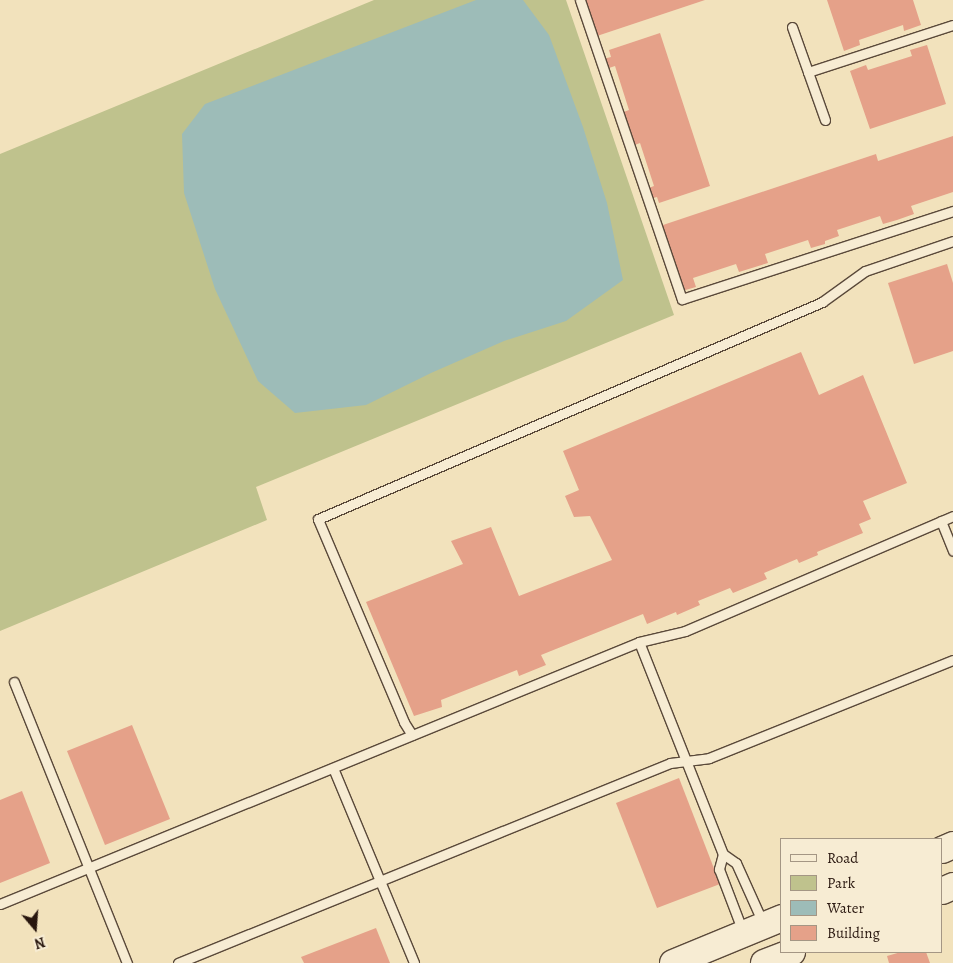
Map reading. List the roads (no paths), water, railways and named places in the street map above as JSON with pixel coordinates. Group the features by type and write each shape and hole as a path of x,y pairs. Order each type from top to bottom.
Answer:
{"main road":[{"path":"673,963 763,925"},
{"path":"714,963 737,953 763,925"},
{"path":"764,963 789,953"}],"lane":[{"path":"580,0 682,299 953,211"},
{"path":"808,72 953,25"},
{"path":"792,27 825,120"},
{"path":"412,735 404,722 318,519 822,302 866,271 953,241"},
{"path":"0,904 639,642 685,631 953,516"},
{"path":"941,521 953,551"},
{"path":"639,642 723,854 736,863 763,925"},
{"path":"178,963 670,763 709,758 953,660"},
{"path":"14,682 127,963"},
{"path":"333,768 414,963"},
{"path":"723,854 719,869 763,925"}],"water":[{"path":"476,0 523,0 549,35 583,127 607,203 623,280 566,321 504,341 431,373 366,405 295,413 258,381 215,289 184,193 182,134 205,104"}]}
